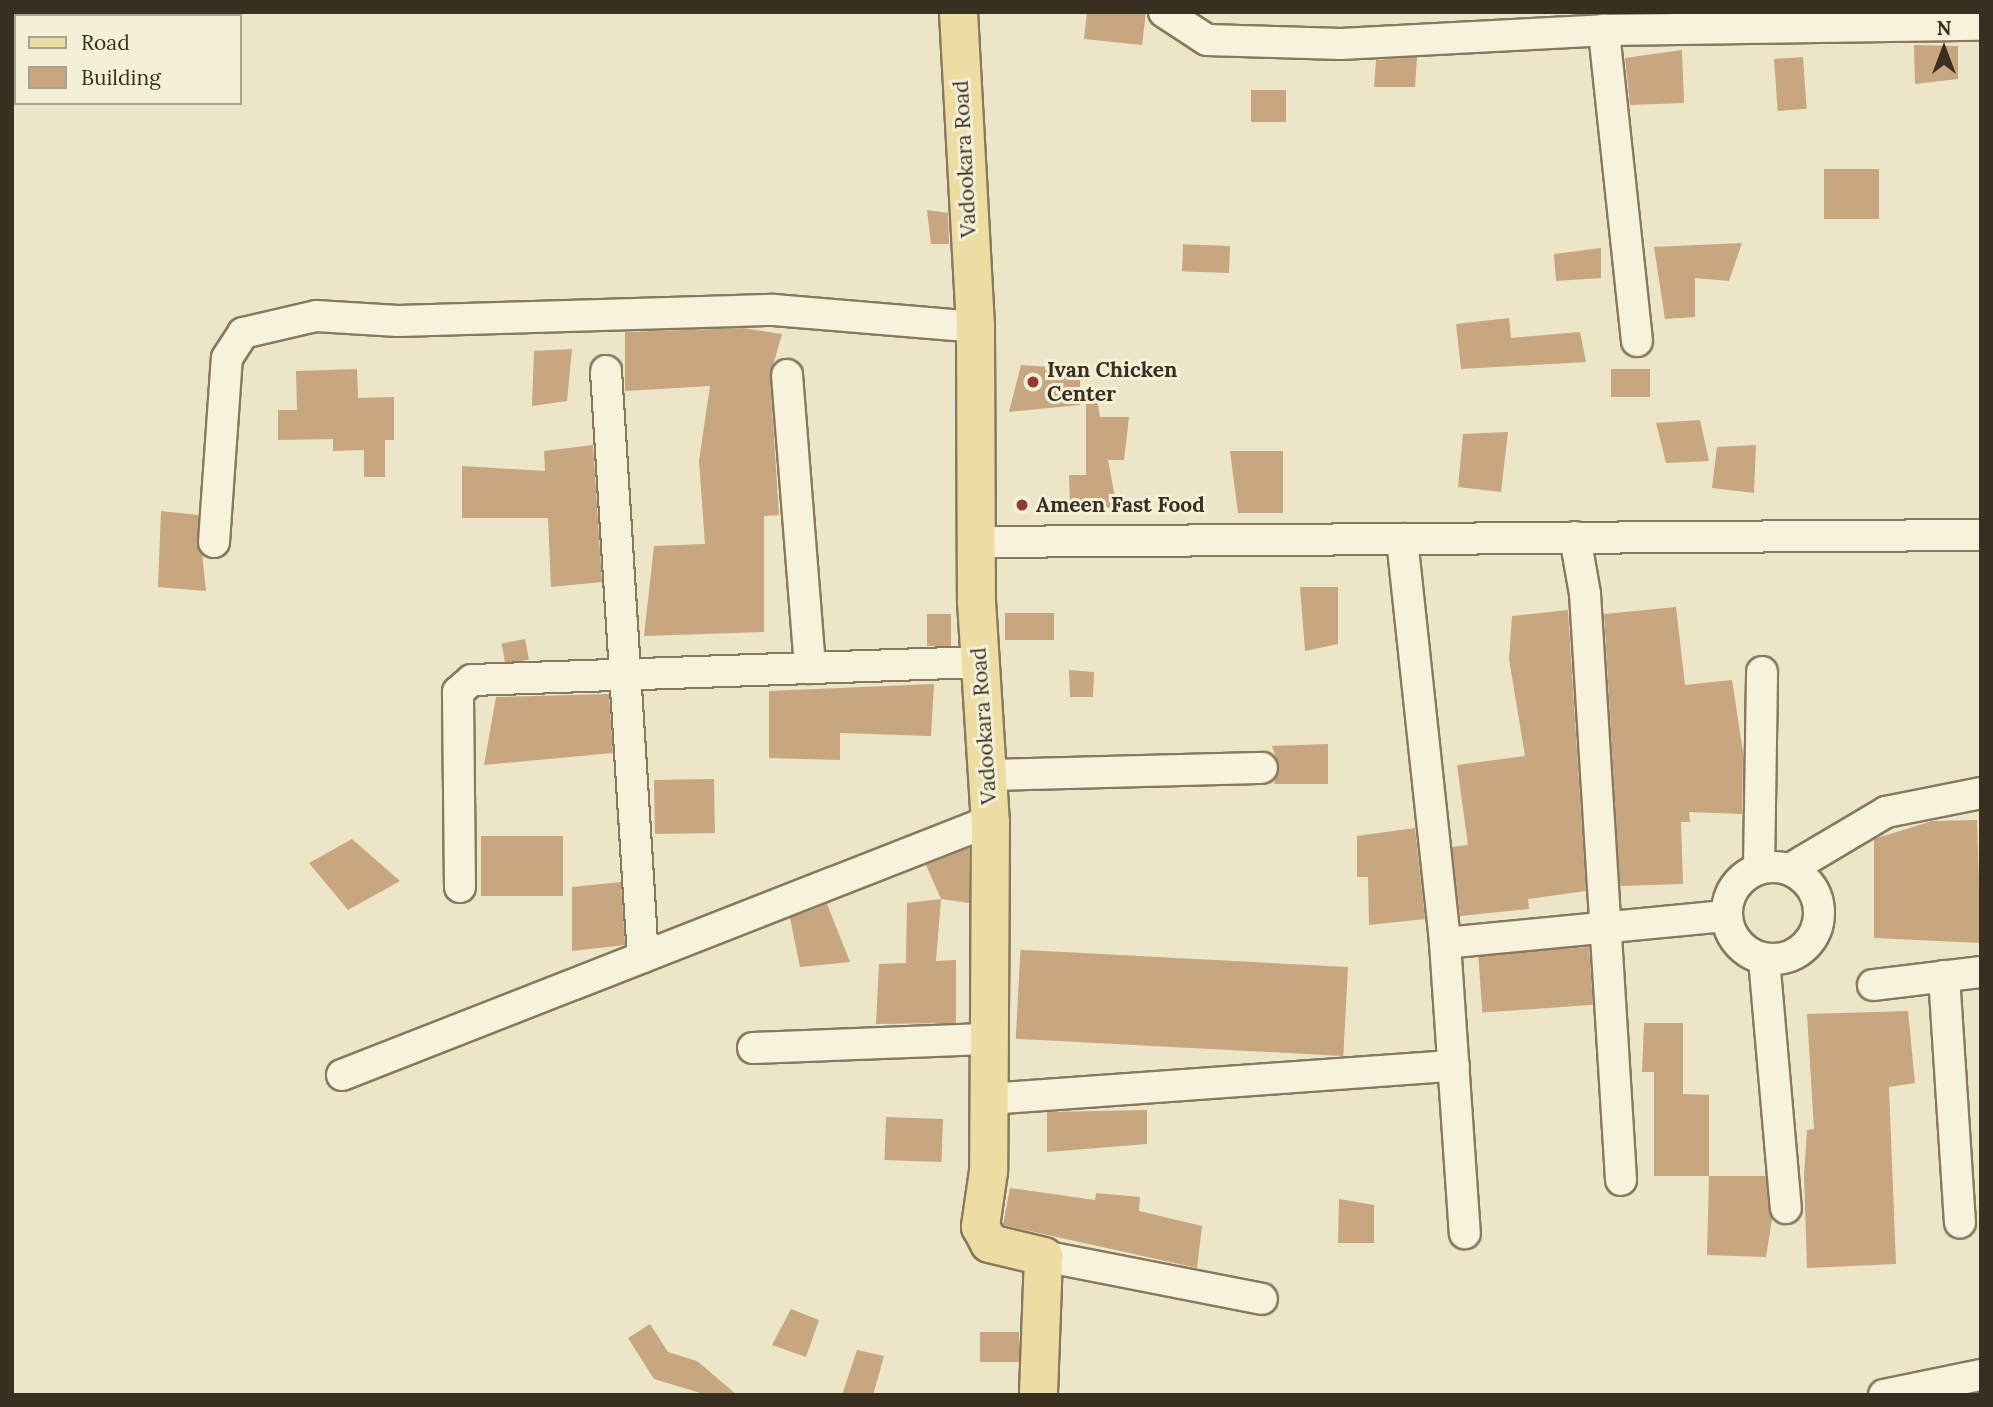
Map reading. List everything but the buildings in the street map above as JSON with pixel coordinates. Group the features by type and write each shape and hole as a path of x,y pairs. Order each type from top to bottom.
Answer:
{"main road":[{"name":"Vadookara Road","path":"958,12 975,327 979,662 990,821 985,1039 989,1099 980,1226 989,1243 1042,1256"},
{"path":"1038,1395 1042,1256"}],"street":[{"path":"1164,12 1207,40 1341,44 1493,24 1981,24"},
{"path":"1619,24 1637,341"},
{"path":"214,542 227,358 243,333 316,316 398,321 774,310 975,327"},
{"path":"606,371 623,675 643,957"},
{"path":"787,375 810,668"},
{"path":"976,542 1981,535"},
{"path":"1575,537 1585,594 1601,926 1620,1180"},
{"path":"1402,539 1445,943 1465,1233"},
{"path":"460,887 463,684 623,675 979,662"},
{"path":"1759,868 1762,672"},
{"path":"987,775 1262,768"},
{"path":"1790,869 1813,889 1820,918 1801,950 1764,958 1738,944 1726,916 1734,886 1759,868 1790,869 1885,812 1981,793"},
{"path":"342,1075 990,821"},
{"path":"1445,943 1726,916"},
{"path":"1764,958 1786,1208"},
{"path":"1873,985 1981,972"},
{"path":"1944,976 1960,1222"},
{"path":"753,1048 985,1039"},
{"path":"989,1099 1454,1066"},
{"path":"1042,1256 1262,1299"},
{"path":"1888,1394 1981,1375"}],"place":[{"name":"Ivan Chicken Center","path":"1033,382"},
{"name":"Ameen Fast Food","path":"1022,505"}]}
